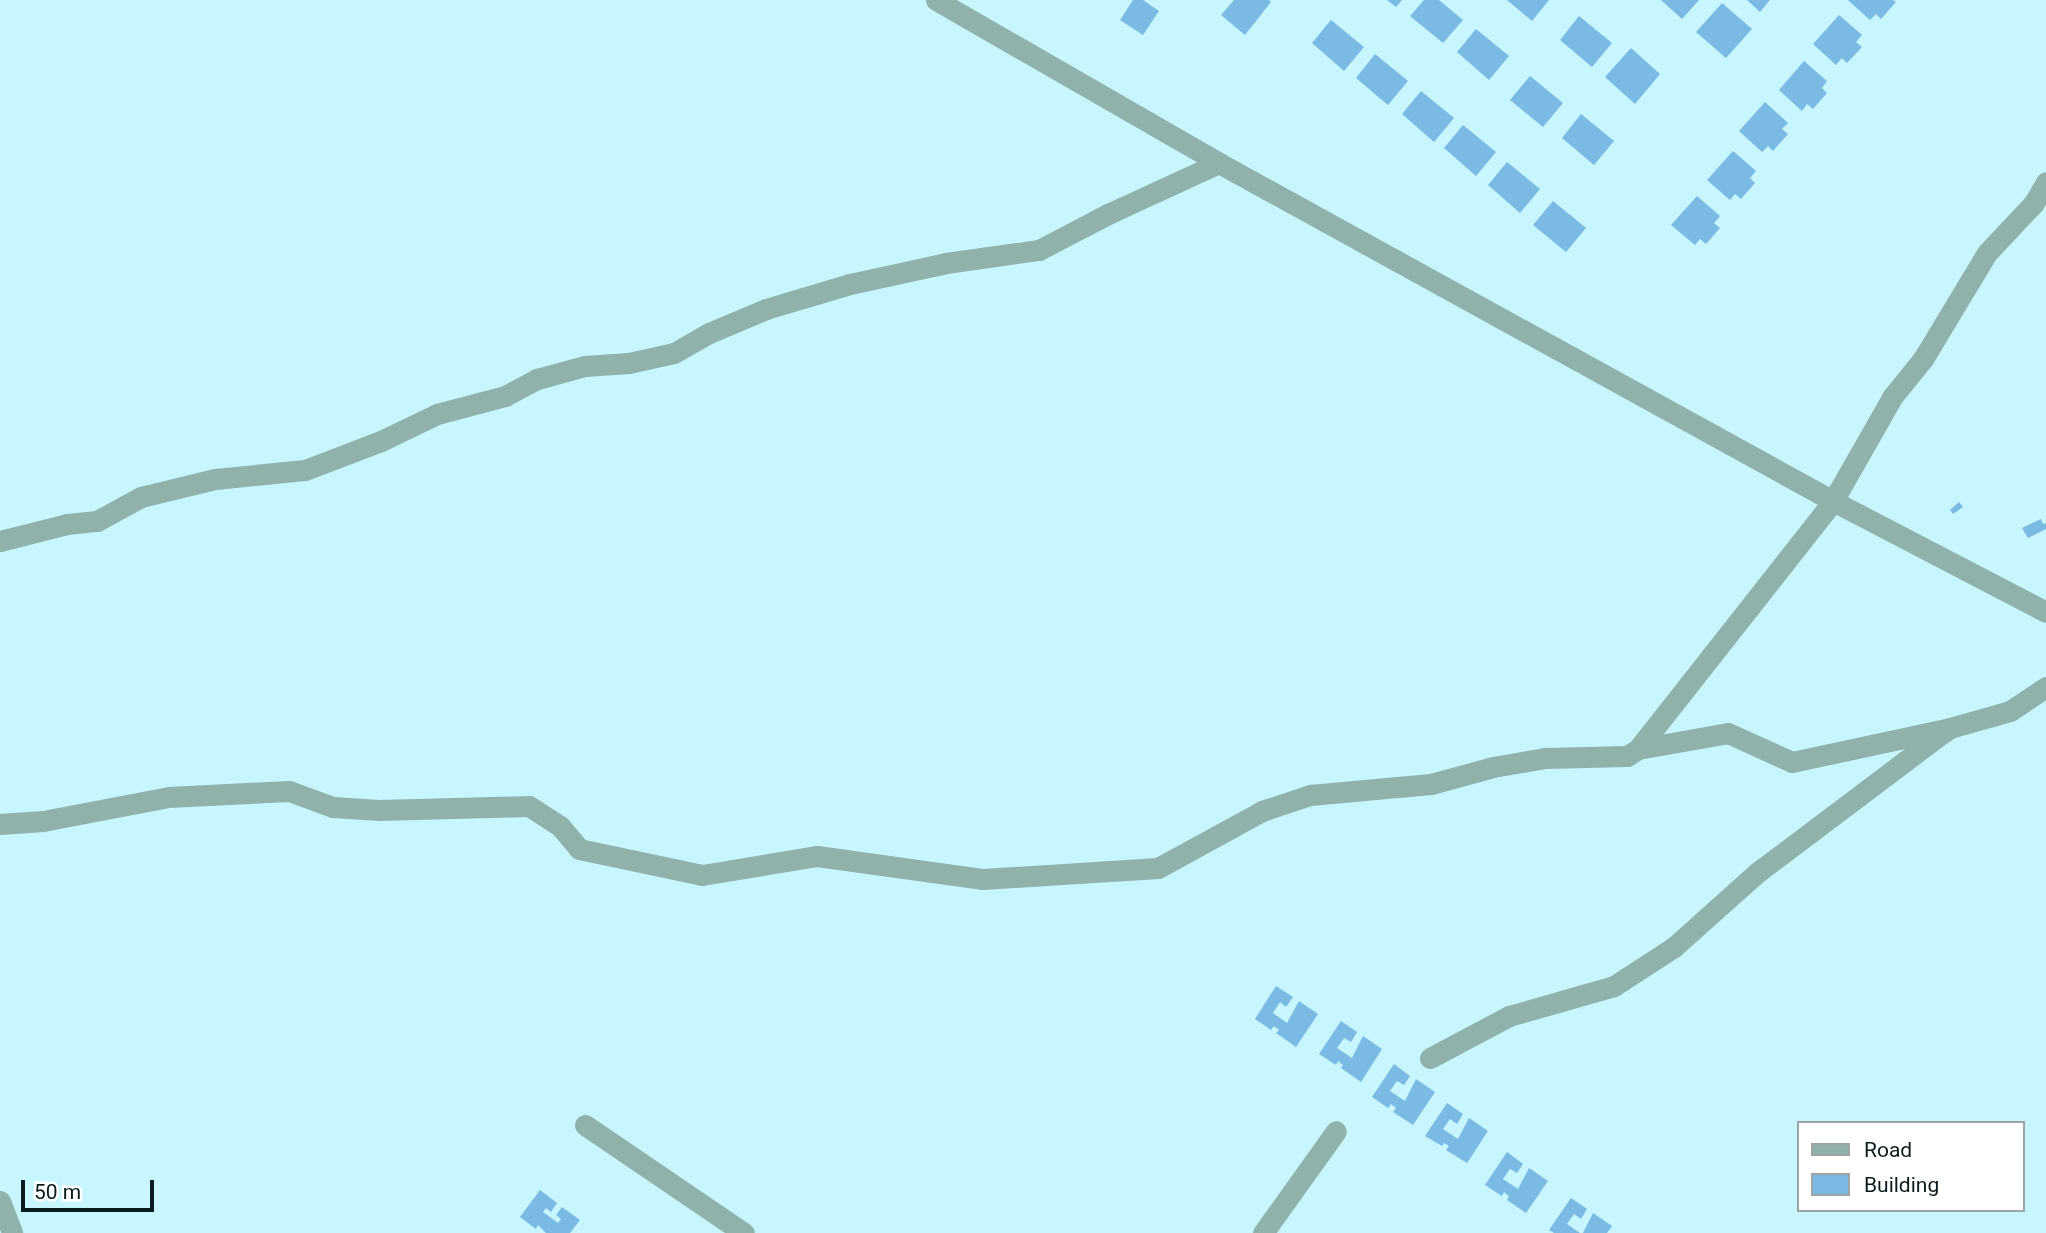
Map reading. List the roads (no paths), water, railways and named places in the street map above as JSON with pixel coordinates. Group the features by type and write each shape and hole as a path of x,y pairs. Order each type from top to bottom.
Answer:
{"street":[{"path":"936,0 1219,163 1833,501 2046,612"},
{"path":"0,541 67,524 97,521 141,498 215,479 305,470 381,441 437,414 505,396 537,379 585,366 629,363 674,353 709,332 766,309 850,284 946,264 1040,250 1108,214 1219,163"},
{"path":"0,824 43,821 169,797 289,791 333,807 379,810 529,806 560,826 579,849 702,875 817,856 983,879 1158,868 1262,811 1310,795 1430,785 1493,767 1545,758 1627,757 1638,749 1833,501 1893,396 1923,359 1987,253 2034,203 2046,183"},
{"path":"1638,749 1728,733 1792,762 2010,711 2046,687"},
{"path":"1430,1058 1509,1016 1614,986 1674,947 1758,872 1950,727"},
{"path":"585,1125 744,1233"},
{"path":"1262,1233 1336,1131"},
{"path":"0,1202 12,1233"}]}
